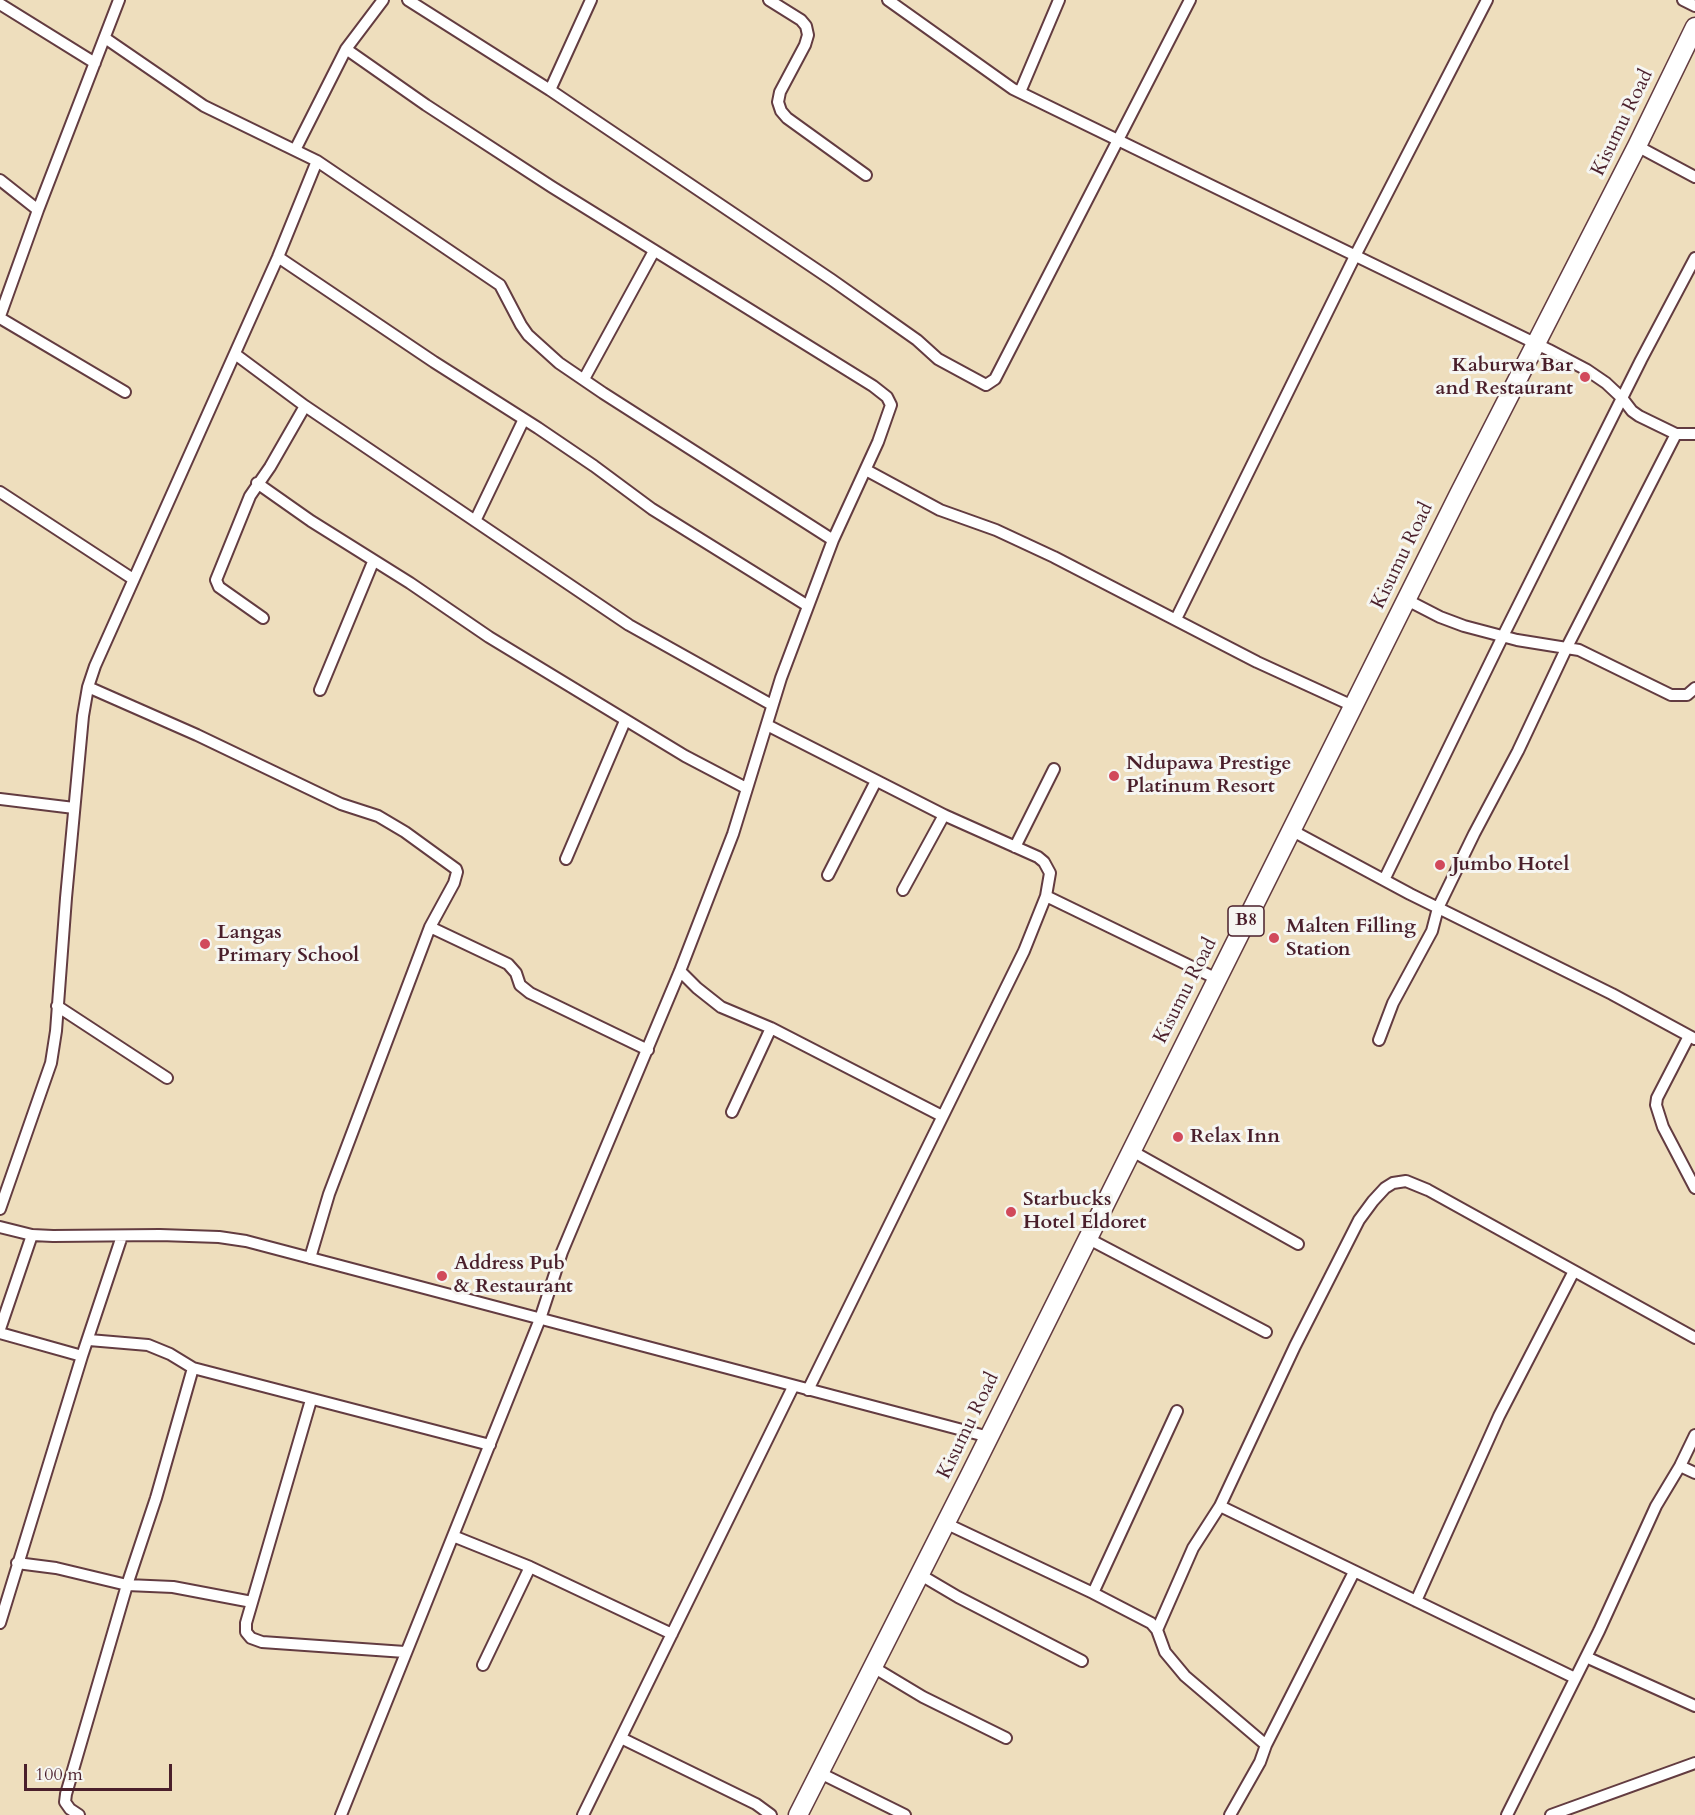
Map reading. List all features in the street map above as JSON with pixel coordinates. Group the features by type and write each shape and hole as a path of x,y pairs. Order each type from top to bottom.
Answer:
{"highway":[{"name":"Kisumu Road","path":"798,1815 1695,27"}],"street":[{"path":"119,0 38,210 0,317 125,392"},
{"path":"295,150 346,49 383,0"},
{"path":"550,90 591,0"},
{"path":"770,0 801,20 806,26 808,35 780,92 778,102 781,111 787,118 866,175"},
{"path":"888,0 1020,92 1116,141 1356,254 1587,370 1606,383 1639,416 1676,434 1695,434"},
{"path":"1020,92 1059,0"},
{"path":"413,1 550,90 879,313 917,340 938,359 986,385 994,379 1190,0"},
{"path":"1176,619 1356,254 1487,0"},
{"path":"1683,0 1695,6"},
{"path":"0,4 95,63"},
{"path":"105,38 204,106 316,161 500,285 528,335 559,363 833,540"},
{"path":"341,1815 540,1319 562,1252 648,1050 734,834 772,705 808,606 833,540 866,470 891,405 887,397 426,105 346,49"},
{"path":"1637,146 1695,177"},
{"path":"0,1209 49,1073 55,1040 74,808 88,687 133,579 278,257 316,161"},
{"path":"0,180 38,210"},
{"path":"584,380 654,251"},
{"path":"278,257 594,466 652,509 808,606"},
{"path":"1384,880 1622,398 1695,258"},
{"path":"235,354 305,406 629,625 772,705"},
{"path":"262,618 219,587 216,580 239,519 257,483 270,467 305,406"},
{"path":"475,520 524,419"},
{"path":"1378,1040 1393,1003 1432,931 1438,908 1474,834 1518,751 1676,434"},
{"path":"866,470 940,510 996,530 1044,552 1257,662 1353,706"},
{"path":"257,483 489,637 625,721 747,788"},
{"path":"0,492 133,579"},
{"path":"320,690 373,562"},
{"path":"1407,600 1452,622 1533,643 1590,654 1671,695 1687,695 1695,688"},
{"path":"88,687 197,735 332,800 378,816 405,832 456,869 454,883 430,927 329,1194 310,1258"},
{"path":"566,859 625,721"},
{"path":"767,724 944,815 1038,857 1050,873 1046,896 1024,951 808,1390"},
{"path":"1015,847 1054,769"},
{"path":"828,875 876,781"},
{"path":"0,799 74,808"},
{"path":"903,890 944,815"},
{"path":"1291,830 1438,908 1612,994 1692,1037 1657,1098 1656,1105 1663,1127 1695,1188"},
{"path":"1046,896 1217,979"},
{"path":"430,927 508,964 516,973 520,985 530,993 648,1050"},
{"path":"680,971 702,993 721,1007 771,1028 942,1116"},
{"path":"57,1006 167,1078"},
{"path":"732,1113 771,1028"},
{"path":"1132,1151 1298,1244"},
{"path":"1157,1630 1193,1548 1220,1506 1294,1346 1359,1220 1385,1188 1401,1180 1428,1190 1695,1338"},
{"path":"0,1227 32,1235 168,1235 232,1239 989,1437"},
{"path":"32,1235 0,1331 82,1356"},
{"path":"0,1623 82,1356 122,1236"},
{"path":"1087,1239 1266,1332"},
{"path":"1416,1601 1499,1416 1574,1271"},
{"path":"89,1340 148,1344 193,1368 490,1445"},
{"path":"79,1815 65,1802 66,1794 193,1368"},
{"path":"583,1815 793,1387"},
{"path":"311,1400 246,1623 246,1632 250,1638 262,1642 405,1652"},
{"path":"1093,1593 1177,1411"},
{"path":"1508,1815 1586,1657 1656,1506 1695,1436"},
{"path":"1680,1466 1695,1473"},
{"path":"1220,1506 1575,1678"},
{"path":"945,1523 1140,1616 1157,1630 1165,1652 1185,1676 1266,1745"},
{"path":"453,1536 530,1567 672,1634"},
{"path":"17,1563 56,1568 127,1585 173,1587 252,1602"},
{"path":"483,1665 530,1567"},
{"path":"1230,1815 1260,1762 1266,1745 1354,1572"},
{"path":"920,1574 958,1597 1082,1661"},
{"path":"1586,1657 1695,1706"},
{"path":"873,1667 922,1697 1006,1738"},
{"path":"621,1738 756,1804 771,1815"},
{"path":"1551,1815 1695,1763"},
{"path":"820,1773 904,1815"}],"place":[{"name":"Kaburwa Bar and Restaurant","path":"1585,377"},
{"name":"Ndupawa Prestige Platinum Resort","path":"1114,776"},
{"name":"Jumbo Hotel","path":"1440,865"},
{"name":"Malten Filling Station","path":"1274,938"},
{"name":"Langas Primary School","path":"205,944"},
{"name":"Relax Inn","path":"1178,1137"},
{"name":"Starbucks Hotel Eldoret","path":"1011,1212"},
{"name":"Address Pub & Restaurant","path":"442,1276"}]}
